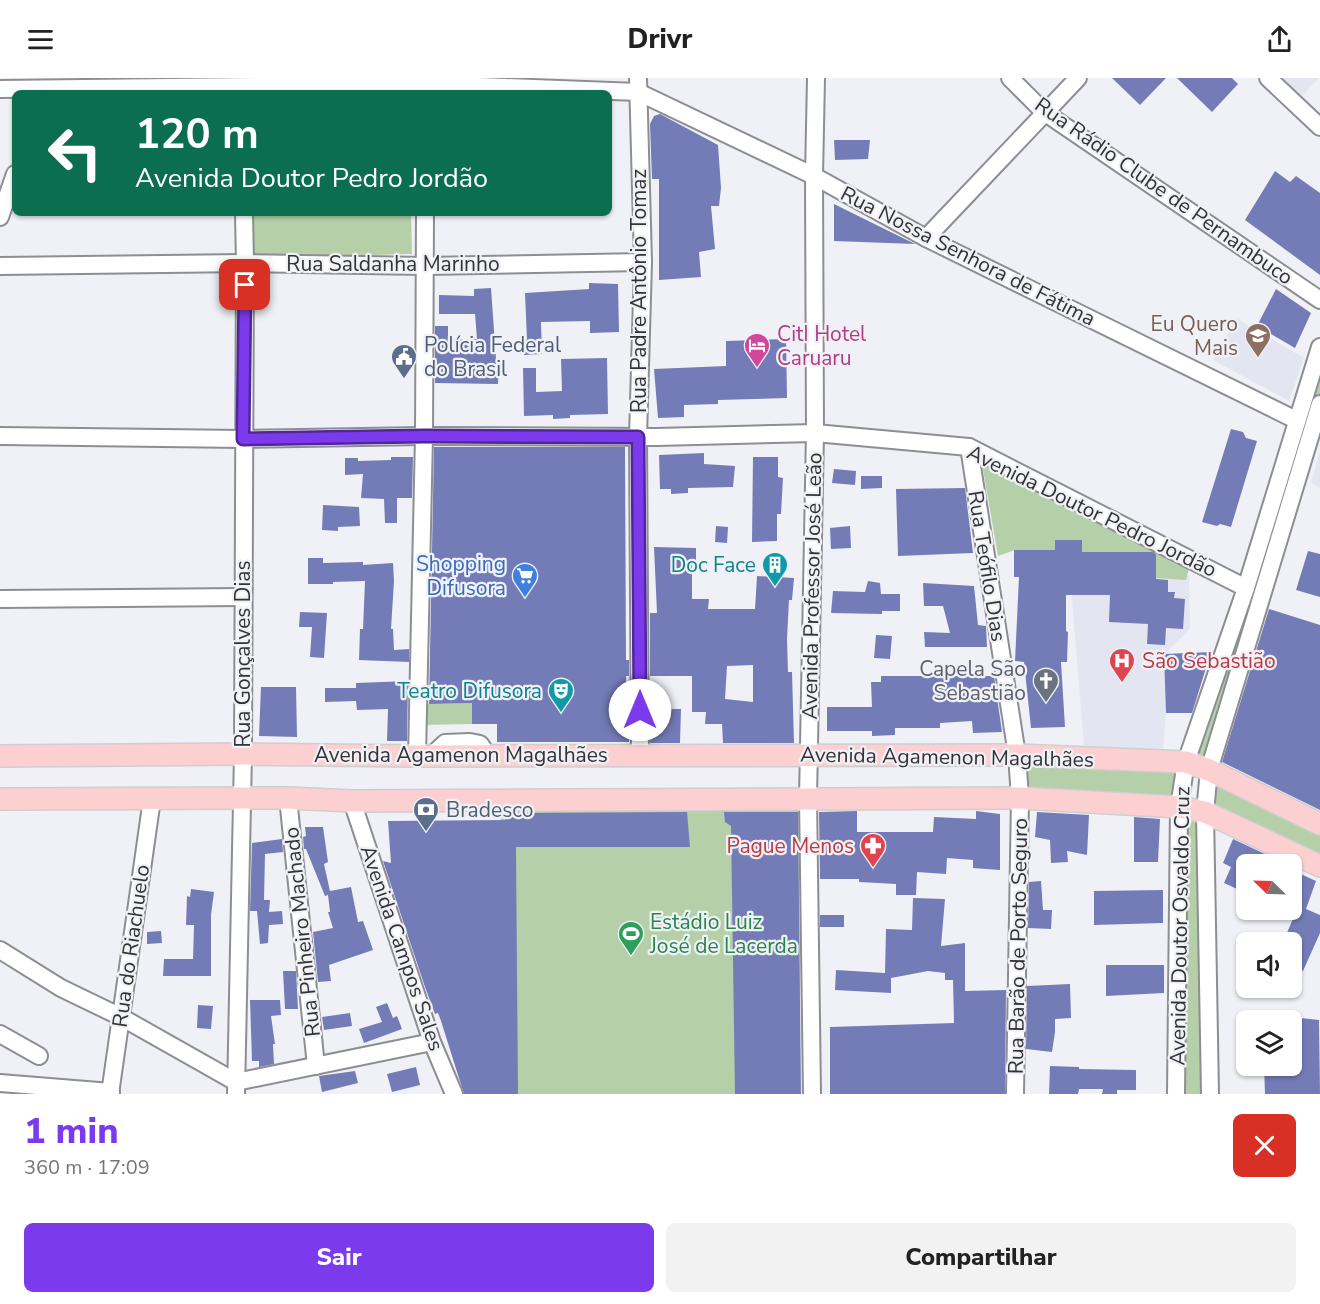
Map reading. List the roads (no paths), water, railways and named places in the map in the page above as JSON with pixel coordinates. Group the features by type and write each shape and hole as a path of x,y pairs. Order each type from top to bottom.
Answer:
{"main road":[{"name":"Avenida Agamenon Magalhães","path":"0,756 243,753 424,756 1017,755 1186,762 1209,770 1320,824"},
{"name":"Avenida Agamenon Magalhães","path":"0,800 1020,798 1179,807 1205,812 1320,866"}],"street":[{"name":"Avenida Professor José Leão","path":"812,1094 808,798 816,433 814,176 816,78"},
{"name":"Rua Rádio Clube de Pernambuco","path":"1010,78 1044,112 1320,300"},
{"path":"926,238 1078,78"},
{"path":"1268,78 1320,127"},
{"path":"0,89 241,85 638,85"},
{"name":"Rua Nossa Senhora de Fátima","path":"638,85 814,176 926,238 1296,420"},
{"name":"Rua Padre Antônio Tomaz","path":"638,85 643,262 638,437 640,756"},
{"path":"0,217 12,183"},
{"name":"Rua Gonçalves Dias","path":"236,1088 243,753 244,216"},
{"path":"424,756 425,216"},
{"name":"Rua Saldanha Marinho","path":"0,266 245,263 425,266 643,262"},
{"name":"Avenida Doutor Osvaldo Cruz","path":"1176,1094 1179,807 1186,762 1246,588 1320,347"},
{"name":"Avenida Doutor Osvaldo Cruz","path":"1210,1094 1205,812 1209,770 1320,404"},
{"name":"Avenida Doutor Pedro Jordão","path":"0,436 243,439 424,436 638,437 816,433 969,447 1246,588"},
{"name":"Rua Teófilo Dias","path":"969,447 1017,755 1020,798"},
{"path":"0,599 243,597"},
{"name":"Rua Pinheiro Machado","path":"288,798 316,1066"},
{"name":"Rua Barão de Porto Seguro","path":"1016,1094 1020,798"},
{"name":"Rua do Riachuelo","path":"110,1093 152,799"},
{"name":"Avenida Campos Sales","path":"352,801 432,1042 454,1094"},
{"path":"0,950 60,988 121,1017 236,1088 316,1066 432,1042"},
{"path":"0,1034 39,1056"},
{"path":"0,1083 110,1093"}],"place":[{"name":"Eu Quero Mais","path":"1258,359"},
{"name":"CitI Hotel Caruaru","path":"757,369"},
{"name":"Polícia Federal do Brasil","path":"404,380"},
{"name":"Doc Face","path":"775,588"},
{"name":"Shopping Difusora","path":"525,599"},
{"name":"São Sebastião","path":"1122,684"},
{"name":"Capela São Sebastião","path":"1046,704"},
{"name":"Teatro Difusora","path":"561,714"},
{"name":"Bradesco","path":"426,833"},
{"name":"Pague Menos","path":"873,869"},
{"name":"Estádio Luiz José de Lacerda","path":"631,957"}]}
